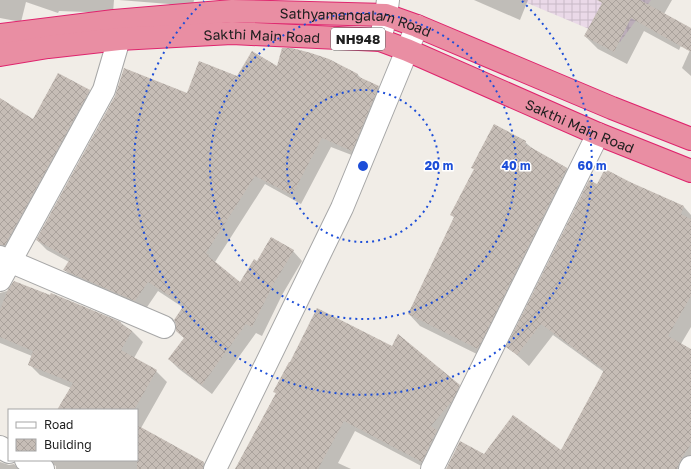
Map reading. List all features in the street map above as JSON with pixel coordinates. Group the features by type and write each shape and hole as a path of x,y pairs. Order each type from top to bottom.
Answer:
{"highway":[{"name":"Sathyamangalam Road","path":"0,35 114,21 232,11 387,8 417,26 612,108 691,139"},
{"name":"Sakthi Main Road","path":"0,55 119,39 232,33 380,40 407,50 598,134 691,171"}],"street":[{"path":"380,40 387,8"},
{"path":"215,469 342,208 417,26"},
{"path":"119,39 104,90 3,266 164,327"},
{"path":"432,469 598,134"},
{"path":"28,461 44,469"}],"shaded area":[{"path":"520,0 651,0 620,42"}],"building":[{"path":"597,0 640,0 691,28 691,52 631,18 614,52 584,36 602,3"},
{"path":"282,48 292,48 329,59 358,74 357,76 379,86 352,151 322,138 292,195 255,176 206,253 240,282 254,259 257,261 271,237 294,250 273,285 252,327 246,324 202,385 168,359 184,338 176,331 174,320 184,305 148,282 135,301 63,270 70,259 36,240 115,96 124,68 187,93 199,61 237,76 252,51 277,66"},
{"path":"58,73 90,90 5,245 0,245 0,98 33,119"},
{"path":"494,124 526,141 525,144 567,168 478,349 408,314 454,217 450,215 474,169 471,168"},
{"path":"605,169 684,206 681,214 691,219 691,296 668,336 691,349 691,444 680,461 677,469 446,469 460,441 484,454 513,415 561,450 595,387 604,370 541,324 517,355 506,347 589,180 597,184"},
{"path":"14,281 50,295 51,293 121,322 121,324 132,331 121,350 157,370 135,409 58,409 73,383 28,365 33,351 0,337 0,310 8,289"},
{"path":"317,308 392,346 398,334 460,385 452,401 431,426 437,430 422,462 344,421 318,469 235,469 276,393 273,392"},
{"path":"138,426 204,462 203,469 137,469"}]}
